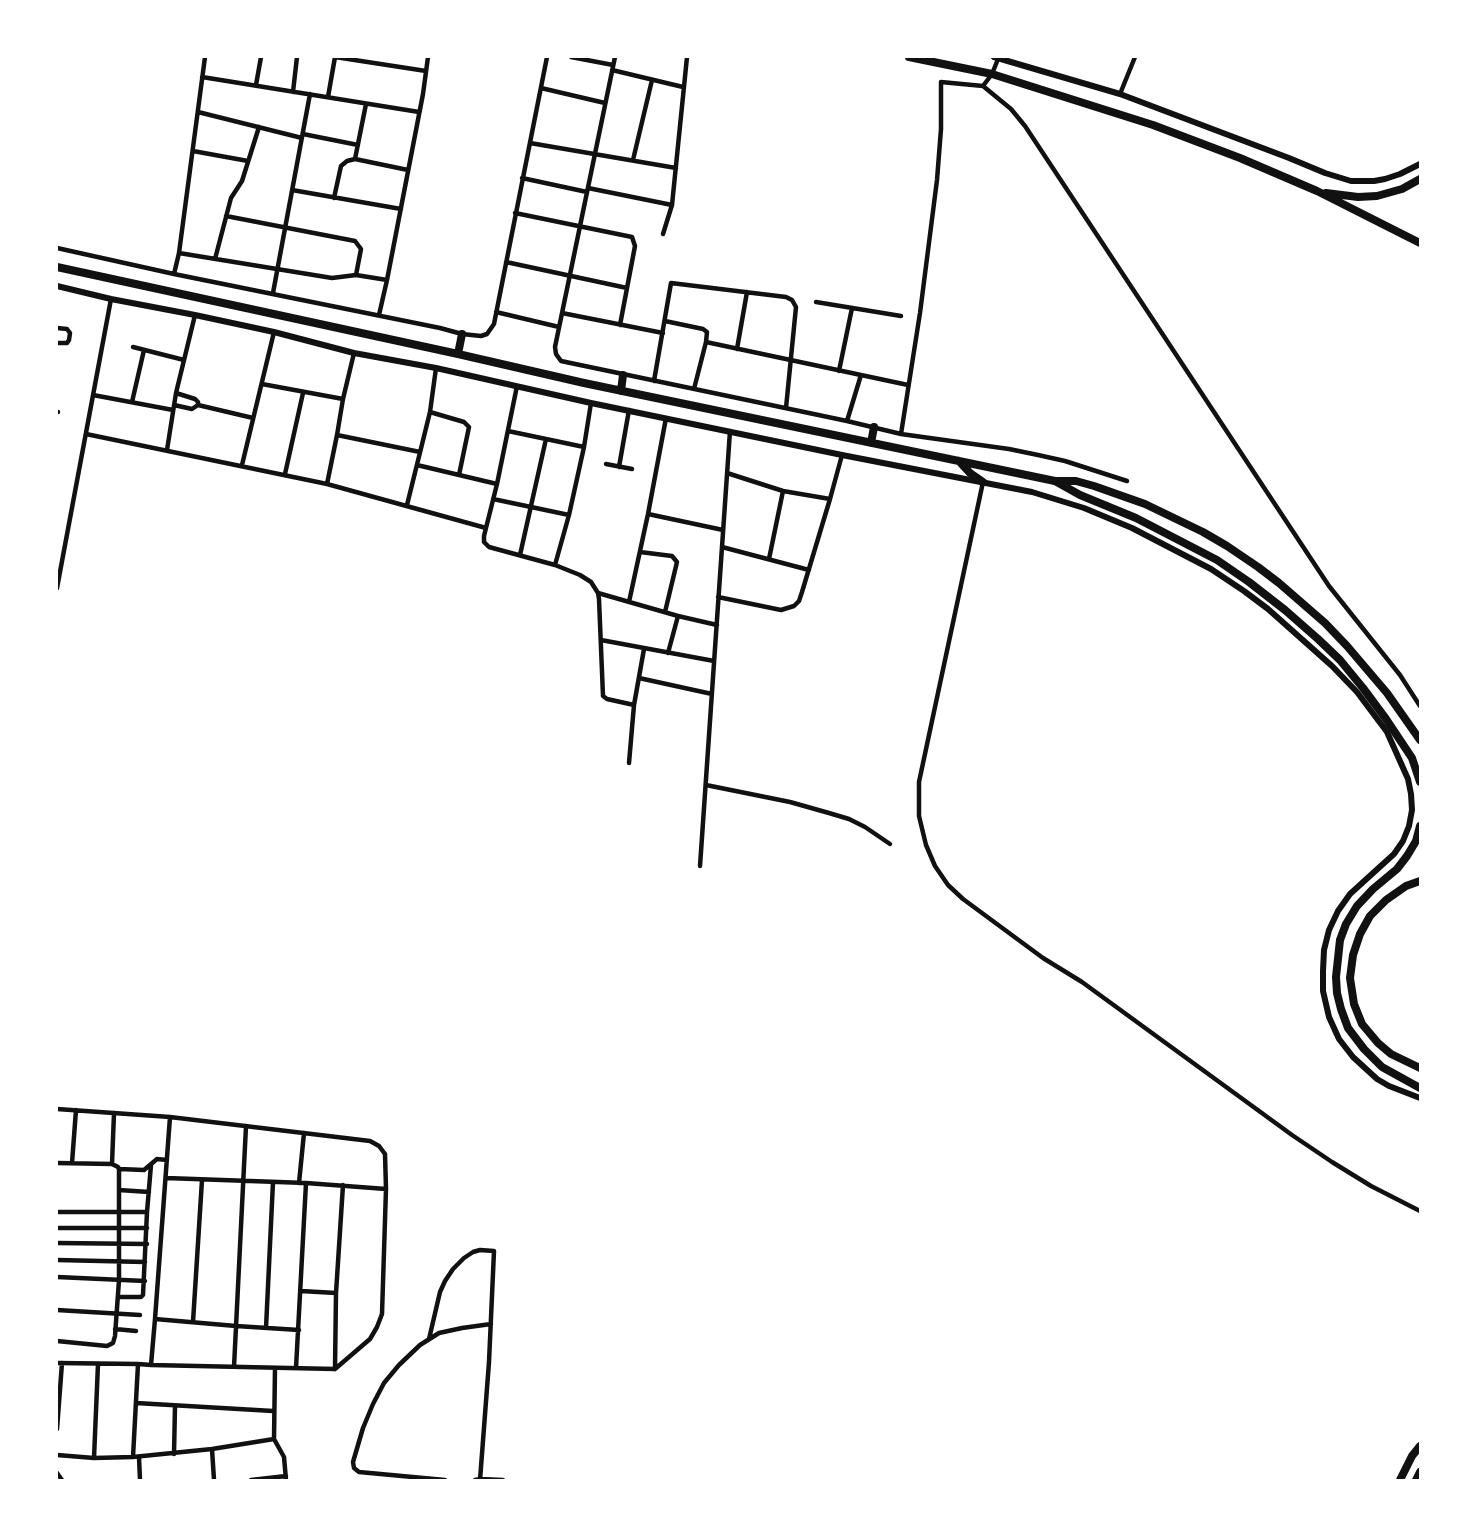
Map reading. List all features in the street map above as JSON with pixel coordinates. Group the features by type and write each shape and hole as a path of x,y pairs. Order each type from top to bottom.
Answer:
{"highway":[{"path":"909,57 992,74 1154,125 1317,191 1420,243"},
{"path":"1317,191 1344,196 1377,196 1402,189 1420,179"},
{"path":"57,267 621,391 1056,481 1076,481 1094,486 1145,504 1197,529 1258,567 1311,610 1347,646 1374,676 1420,740"},
{"path":"57,274 69,269"},
{"path":"458,354 462,334"},
{"path":"621,391 623,375"},
{"path":"871,443 874,427"},
{"path":"959,461 983,482"},
{"path":"1056,481 1069,490 1136,519 1217,560 1285,610 1340,660 1402,742 1412,758 1420,782"},
{"path":"1420,826 1416,841 1407,856 1397,869 1357,906 1346,924 1340,940 1336,977 1337,993 1348,1028 1364,1049 1382,1066 1420,1088"},
{"path":"1420,881 1406,886 1386,900 1370,916 1360,934 1353,955 1350,978 1354,1004 1362,1024 1390,1054 1420,1068"},
{"path":"1400,1480 1412,1456 1420,1446"},
{"path":"1416,1480 1420,1472"}],"street":[{"path":"174,274 179,253 205,57"},
{"path":"256,86 261,57"},
{"path":"293,92 297,57"},
{"path":"328,97 335,57 426,71"},
{"path":"379,315 401,209 428,57"},
{"path":"57,248 462,334 481,336 487,334 494,324 547,57"},
{"path":"571,57 683,87"},
{"path":"615,57 555,347 555,354 561,361 901,434 1010,449 1065,461 1127,481"},
{"path":"663,234 672,205 687,57"},
{"path":"1120,94 1135,57"},
{"path":"983,86 992,74 996,58 1120,94 1351,181 1385,179 1420,164"},
{"path":"202,76 419,112"},
{"path":"633,160 652,80"},
{"path":"901,434 920,313 937,180 941,129 941,82 983,86 1011,109 1025,126 1329,586 1400,675 1420,706"},
{"path":"541,88 605,103"},
{"path":"273,293 310,94"},
{"path":"355,159 366,104"},
{"path":"198,112 302,136 358,145"},
{"path":"215,259 231,198 242,181 259,127"},
{"path":"530,143 676,168"},
{"path":"193,151 248,161"},
{"path":"334,198 341,166 347,161 355,159 408,170"},
{"path":"522,178 672,205"},
{"path":"292,190 401,209"},
{"path":"515,213 629,236 634,240 635,246 620,325"},
{"path":"226,216 356,241 361,249 356,275"},
{"path":"179,253 332,278 356,275 387,280"},
{"path":"506,262 627,288"},
{"path":"654,381 671,283 786,297 795,303 796,307 786,408"},
{"path":"57,286 274,332 354,353 436,368 842,455 1032,492 1084,508 1132,528 1211,569 1268,609 1332,666 1376,715 1392,741 1408,779 1412,810 1403,841 1394,854 1350,894 1338,911 1329,930 1324,950 1323,991 1329,1017 1339,1039 1353,1057 1377,1079 1420,1098"},
{"path":"737,349 747,292"},
{"path":"57,588 111,299"},
{"path":"816,302 901,316"},
{"path":"839,370 852,309"},
{"path":"496,312 559,327"},
{"path":"562,313 663,333"},
{"path":"167,450 176,393 195,315"},
{"path":"665,321 703,329 708,335 694,389"},
{"path":"57,328 67,329 70,333 67,343 57,343"},
{"path":"242,465 274,332"},
{"path":"706,342 908,384"},
{"path":"133,347 184,360"},
{"path":"132,402 144,350"},
{"path":"327,484 354,353"},
{"path":"406,505 430,412 436,368"},
{"path":"847,421 861,375"},
{"path":"262,384 343,399"},
{"path":"517,386 484,542 489,547 555,565 591,582 598,593 599,600 603,696 634,705"},
{"path":"176,393 195,399 198,405"},
{"path":"285,474 303,393"},
{"path":"93,395 173,408 192,409 198,405 253,418"},
{"path":"555,565 569,515 591,403"},
{"path":"619,466 629,410"},
{"path":"430,412 464,422 469,427 459,475"},
{"path":"629,602 666,418"},
{"path":"508,431 584,447"},
{"path":"700,866 730,431"},
{"path":"86,434 285,474 486,528"},
{"path":"337,435 420,452"},
{"path":"520,555 546,439"},
{"path":"718,597 781,610 794,606 799,601 842,455"},
{"path":"606,464 632,469"},
{"path":"417,465 496,484"},
{"path":"727,472 783,491 830,499"},
{"path":"983,482 919,782 918,799 921,824 926,845 935,866 948,885 963,899 1037,954 1082,982 1332,1162 1371,1186 1420,1211"},
{"path":"769,560 783,491"},
{"path":"493,499 569,515"},
{"path":"648,514 723,530"},
{"path":"57,539 66,540"},
{"path":"722,547 809,570"},
{"path":"640,552 672,556 677,562 665,612"},
{"path":"598,593 717,625"},
{"path":"668,653 678,616"},
{"path":"601,640 714,661"},
{"path":"628,763 634,705 644,649"},
{"path":"1332,666 1340,660"},
{"path":"639,678 712,694"},
{"path":"706,785 790,802 849,819 890,844"},
{"path":"57,1109 170,1117 370,1141 379,1146 385,1154 386,1189 382,1314 370,1338 335,1369 60,1363 57,1429"},
{"path":"72,1163 76,1110"},
{"path":"112,1164 114,1113"},
{"path":"151,1365 170,1117"},
{"path":"234,1367 246,1126"},
{"path":"299,1183 304,1133"},
{"path":"57,1163 112,1164 119,1169 144,1170 157,1159 167,1160"},
{"path":"118,1297 141,1297 143,1295 151,1165"},
{"path":"57,1341 107,1346 111,1345 114,1340 120,1280 119,1169"},
{"path":"166,1178 306,1183 386,1189"},
{"path":"193,1322 202,1180"},
{"path":"266,1328 273,1182"},
{"path":"296,1368 306,1183"},
{"path":"335,1369 336,1293 343,1185"},
{"path":"119,1190 149,1192"},
{"path":"57,1212 147,1212"},
{"path":"57,1228 147,1228"},
{"path":"57,1243 147,1244"},
{"path":"429,1338 437,1303 445,1281 453,1269 473,1252 494,1251 491,1324 478,1480 504,1480"},
{"path":"57,1260 145,1262"},
{"path":"57,1277 145,1281"},
{"path":"301,1291 336,1293"},
{"path":"57,1310 140,1315"},
{"path":"155,1319 299,1330"},
{"path":"445,1480 359,1472 353,1465 366,1420 384,1383 399,1365 429,1338 446,1331 491,1324"},
{"path":"115,1329 136,1331"},
{"path":"94,1458 98,1364"},
{"path":"138,1364 136,1457 140,1480"},
{"path":"251,1480 286,1478 284,1457 274,1439 275,1368"},
{"path":"136,1404 273,1411"},
{"path":"174,1454 175,1406"},
{"path":"57,1455 94,1458 136,1457 174,1454 274,1439"},
{"path":"212,1449 214,1480"},
{"path":"57,1473 62,1480"}]}
